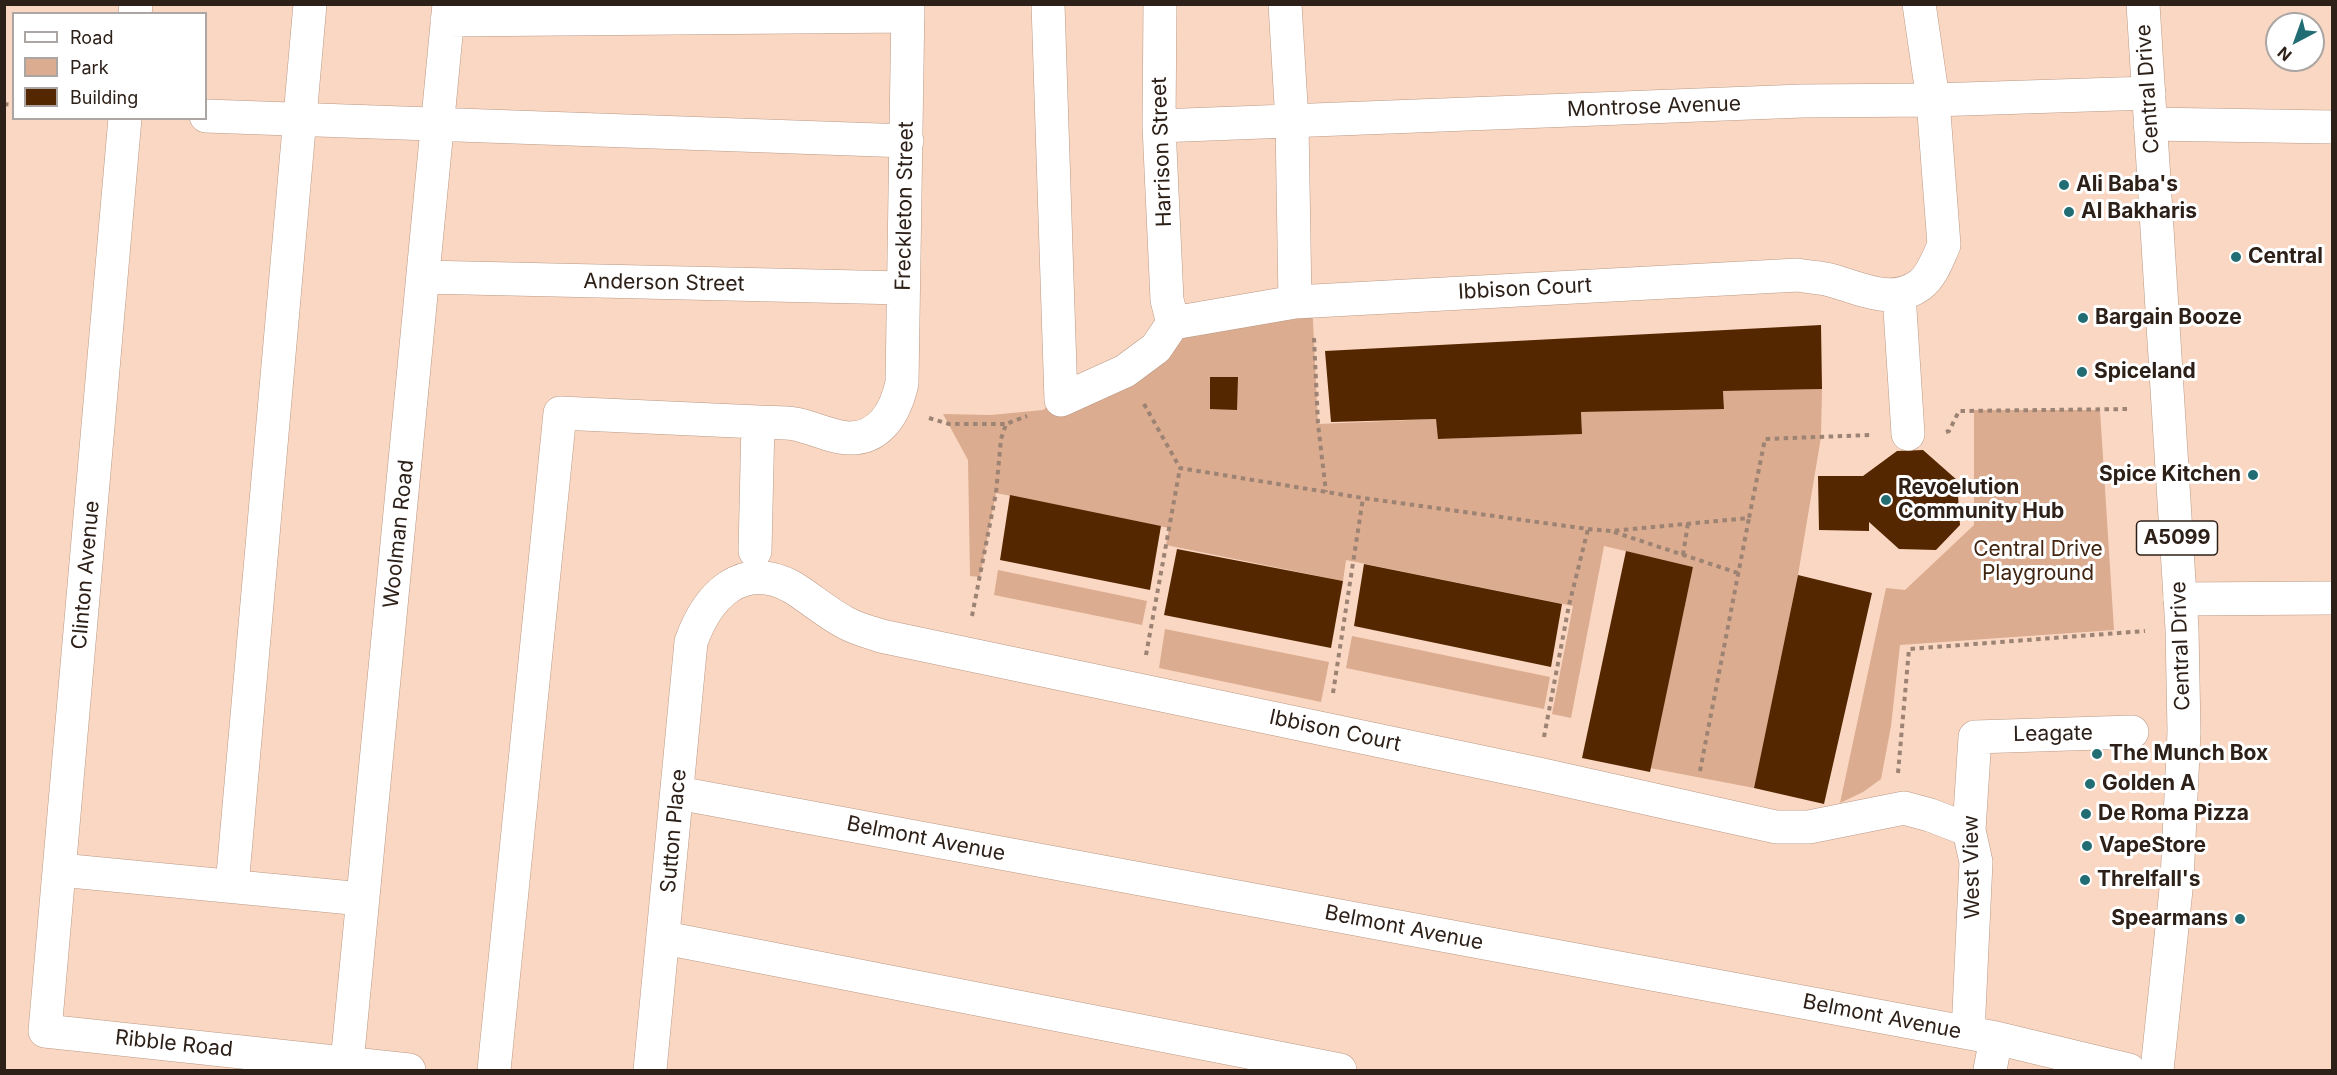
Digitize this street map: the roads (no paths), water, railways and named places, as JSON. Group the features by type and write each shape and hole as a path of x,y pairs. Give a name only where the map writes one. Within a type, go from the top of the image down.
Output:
{"street":[{"path":"232,886 302,120 310,4"},
{"path":"1048,4 1061,400 1125,371 1156,348 1170,311"},
{"name":"Harrison Street","path":"1160,4 1160,126 1170,311"},
{"path":"1285,4 1303,301"},
{"path":"1908,434 1899,294 1921,285 1936,264 1944,245 1933,100 1919,4"},
{"name":"Central Drive","path":"2143,4 2181,614 2184,732 2177,880 2157,1071"},
{"path":"448,12 908,10"},
{"name":"Freckleton Street","path":"758,422 796,424 830,435 851,437 873,431 884,425 897,407 902,383 908,10"},
{"name":"Woolman Road","path":"346,1063 424,278 436,124 448,12"},
{"name":"Montrose Avenue","path":"1160,126 1802,101 1933,100 2149,93"},
{"path":"207,116 907,141"},
{"name":"Clinton Avenue","path":"45,1030 125,120"},
{"path":"2150,124 2332,127"},
{"name":"Ibbison Court","path":"1170,311 1303,301 1798,275 1826,279 1876,295 1899,294"},
{"name":"Anderson Street","path":"424,278 903,288"},
{"path":"494,1071 560,413 758,422 755,551"},
{"name":"Ibbison Court","path":"714,597 732,584 756,578 770,580 790,586 847,624 881,636 1538,774 1776,827 1809,827 1904,808 1969,830"},
{"name":"Sutton Place","path":"650,1071 665,938 691,642 700,617 714,597"},
{"path":"2181,614 2332,598"},
{"name":"Leagate","path":"1975,736 2132,732"},
{"name":"West View","path":"1975,736 1969,830 1976,862 1982,1036 1990,1071"},
{"name":"Belmont Avenue","path":"678,793 1982,1036 2129,1071"},
{"path":"60,870 362,899"},
{"path":"665,938 1340,1071"},
{"name":"Ribble Road","path":"45,1030 409,1071"}],"place":[{"name":"Ali Baba's","path":"2064,185"},
{"name":"Al Bakharis","path":"2069,212"},
{"name":"Central","path":"2236,257"},
{"name":"Bargain Booze","path":"2083,318"},
{"name":"Spiceland","path":"2082,372"},
{"name":"Spice Kitchen","path":"2253,475"},
{"name":"Revoelution Community Hub","path":"1886,500"},
{"name":"The Munch Box","path":"2097,754"},
{"name":"Golden A","path":"2090,784"},
{"name":"De Roma Pizza","path":"2086,814"},
{"name":"VapeStore","path":"2087,846"},
{"name":"Threlfall's","path":"2085,880"},
{"name":"Spearmans","path":"2240,919"}],"park label":[{"name":"Central Drive Playground","path":"2038,562"}]}
